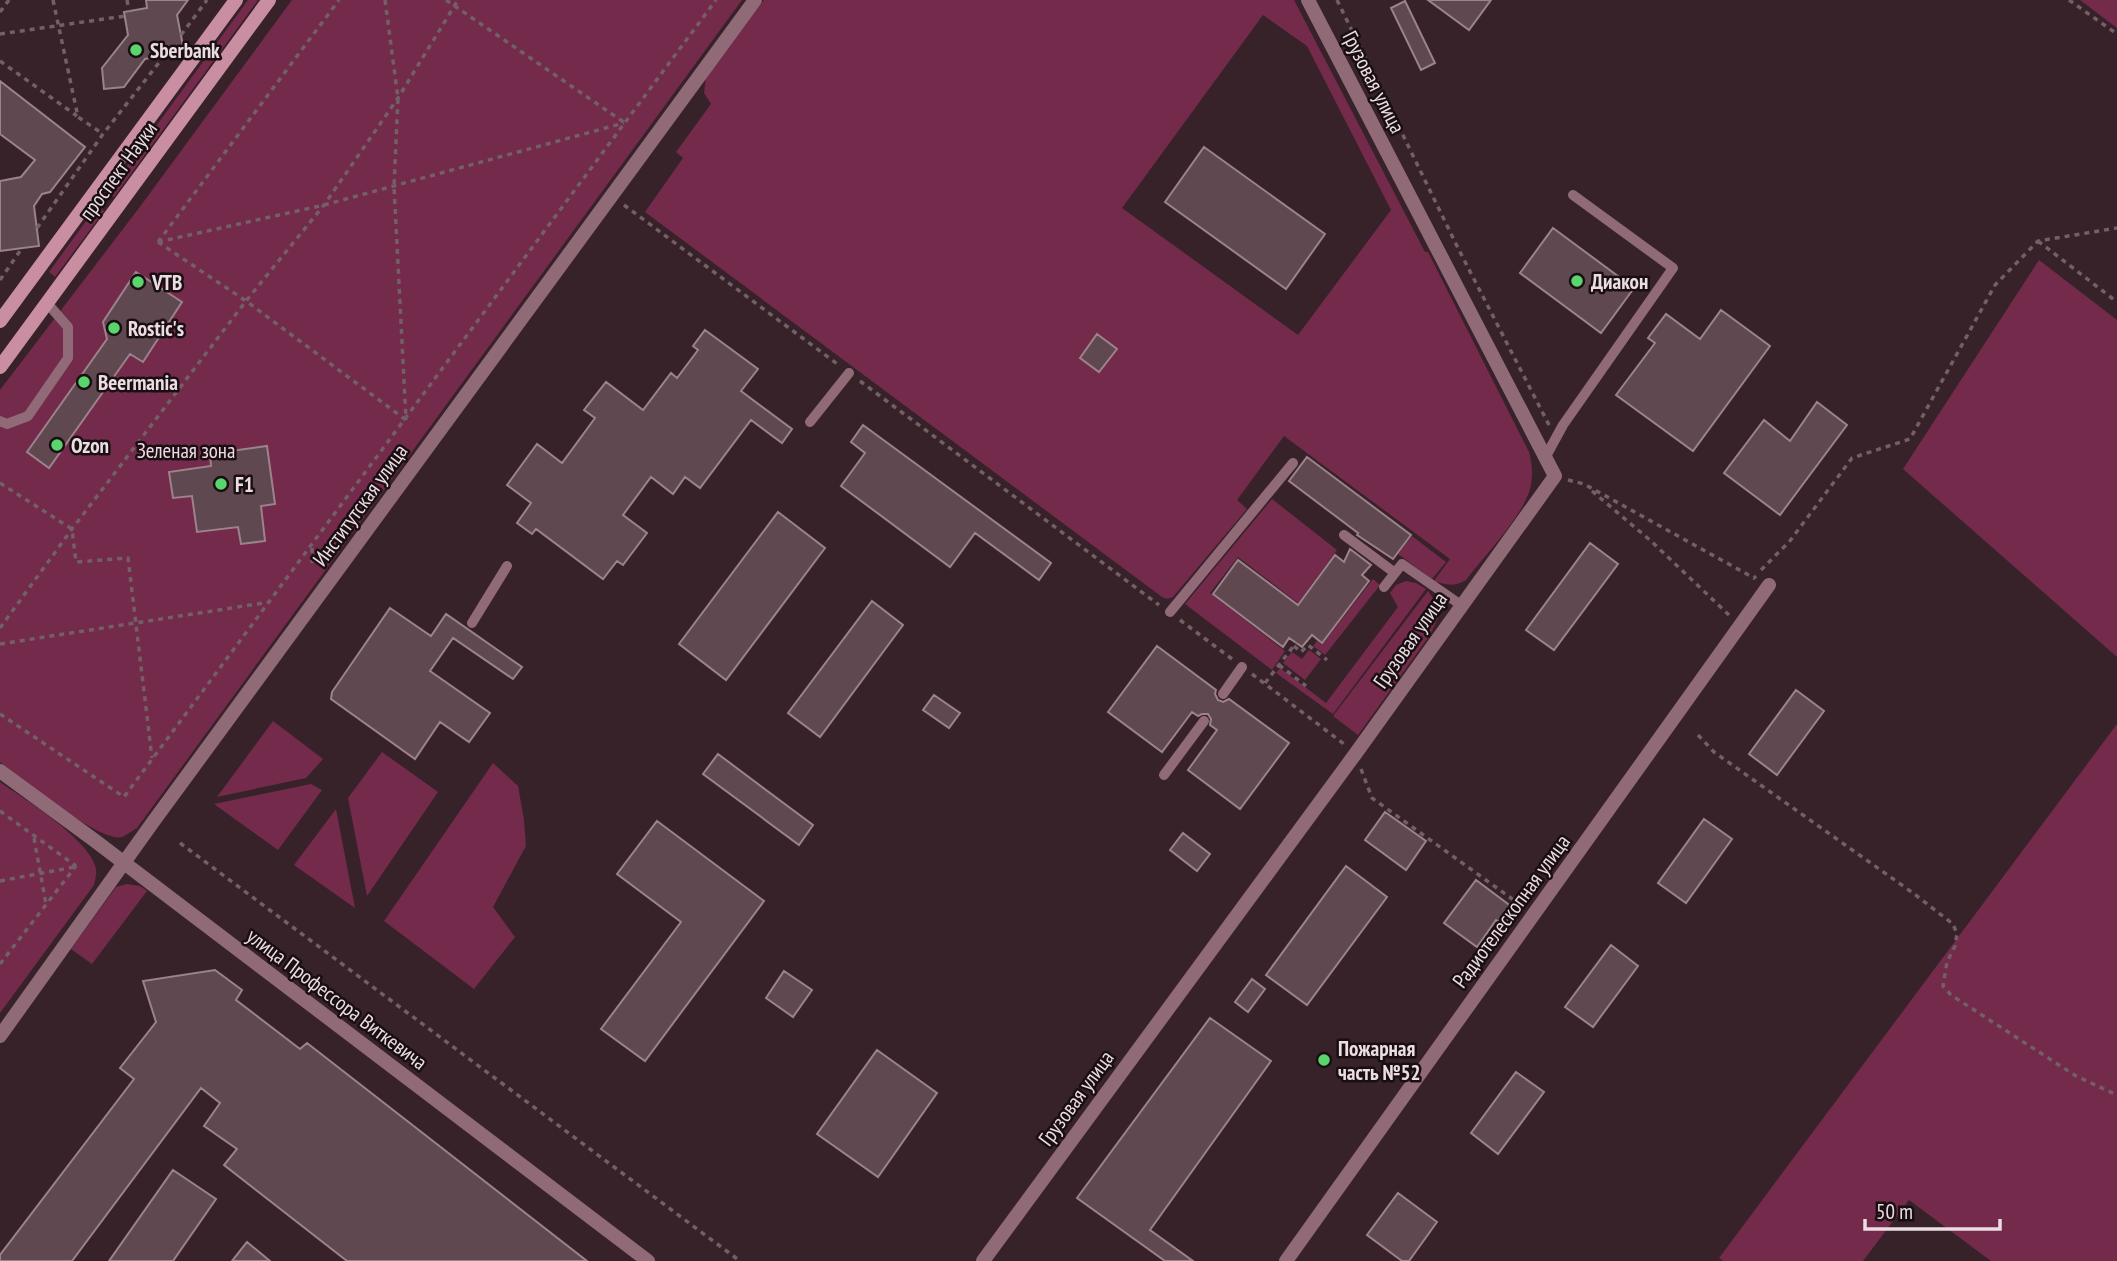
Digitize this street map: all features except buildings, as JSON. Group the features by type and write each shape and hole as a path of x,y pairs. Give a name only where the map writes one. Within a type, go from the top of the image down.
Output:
{"main road":[{"name":"проспект Науки","path":"0,321 236,0"},
{"name":"проспект Науки","path":"0,367 269,0"}],"street":[{"name":"Институтская улица","path":"0,1036 755,0"},
{"name":"Грузовая улица","path":"983,1261 1356,753 1555,476 1308,0"},
{"name":"Радиотелескопная улица","path":"1286,1261 1769,585"},
{"name":"улица Профессора Виткевича","path":"0,771 649,1261"}],"lane":[{"path":"1545,458 1673,268 1573,195"},
{"path":"0,421 7,424 28,416 68,358 68,327 47,303"},
{"path":"810,422 849,373"},
{"path":"1170,612 1278,487 1293,463"},
{"path":"1343,535 1395,573"},
{"path":"1384,587 1402,564 1461,605"},
{"path":"472,623 507,566"},
{"path":"1223,694 1242,667"},
{"path":"1164,775 1204,721"}],"path":[{"path":"0,12 9,0"},
{"path":"53,0 78,117"},
{"path":"127,0 129,11"},
{"path":"181,35 207,0"},
{"path":"158,242 339,0"},
{"path":"385,0 398,98 394,186 406,420"},
{"path":"446,0 625,123"},
{"path":"0,628 246,301 324,205 398,98 458,0"},
{"path":"0,714 124,797 716,0"},
{"path":"1337,0 1458,248 1556,438"},
{"path":"2069,0 2117,34"},
{"path":"0,34 125,16"},
{"path":"37,228 103,134 165,55"},
{"path":"0,61 103,134"},
{"path":"158,242 324,205 625,123"},
{"path":"611,195 1356,753 1371,798 1535,915"},
{"path":"1555,476 1584,484 1754,578 1789,542 1852,457 1910,439 1994,285 2038,241 2117,228"},
{"path":"2038,241 2117,302"},
{"path":"158,242 246,301 406,420"},
{"path":"0,279 22,248"},
{"path":"0,483 72,529"},
{"path":"1584,484 1651,541 1741,626"},
{"path":"72,529 76,562 128,558 152,760"},
{"path":"312,546 312,563"},
{"path":"0,644 270,602"},
{"path":"1265,684 1295,644 1301,652 1307,644 1327,660"},
{"path":"1279,665 1306,686"},
{"path":"1699,735 1714,752 1953,924 1957,934 1943,977 1943,986 1951,995 2077,1076 2117,1095"},
{"path":"0,811 76,866"},
{"path":"34,836 46,904"},
{"path":"180,843 740,1261"},
{"path":"0,881 76,866"},
{"path":"0,964 76,866"}],"green space":[{"path":"248,0 258,0 114,197 108,192"},
{"name":"Зеленая зона","path":"292,0 742,0 137,828 122,837 111,836 79,820 0,762 0,390 139,208"},
{"path":"764,0 1294,0 1425,252 1428,252 1529,452 1532,481 1528,496 1503,534 1466,580 1446,584 1434,581 1450,559 1284,436 1237,500 1247,509 1173,597 1162,597 645,212 683,158 676,152 711,104 704,93 706,76","holes":["1263,15 1307,46 1391,210 1298,335 1122,208"]},
{"path":"2080,0 2117,0 2117,28"},
{"path":"97,206 104,211 55,277 49,272"},
{"path":"2039,260 2117,320 2117,657 1903,469"},
{"path":"1272,499 1337,550 1298,603 1238,557 1210,593 1285,651 1272,670 1185,604"},
{"path":"1412,536 1446,562 1432,579 1398,554"},
{"path":"1373,579 1380,585 1325,655 1313,646 1317,641 1322,645"},
{"path":"1406,581 1426,589 1333,714 1276,673 1280,668 1326,703 1398,607 1390,593 1396,585"},
{"path":"1428,591 1439,607 1438,618 1430,635 1358,735 1333,716"},
{"path":"1309,650 1321,659 1305,680 1283,663 1292,652 1302,659"},
{"path":"273,721 323,759 306,778 217,797"},
{"path":"2117,724 2117,1261 1991,1261 1909,1200 1863,1261 1723,1261 1719,1258"},
{"path":"382,752 438,792 367,896 348,798"},
{"path":"493,763 518,786 526,846 493,907 515,937 474,989 384,921"},
{"path":"0,782 70,833 91,858 96,872 94,885 0,1013"},
{"path":"311,784 322,790 278,850 214,804"},
{"path":"336,809 355,908 294,865"},
{"path":"127,884 140,886 147,891 92,964 71,949 116,887"}],"place":[{"name":"Sberbank","path":"136,50"},
{"name":"Диакон","path":"1577,281"},
{"name":"VTB","path":"138,282"},
{"name":"Rostiс's","path":"114,328"},
{"name":"Beermania","path":"84,382"},
{"name":"Ozon","path":"57,445"},
{"name":"F1","path":"221,484"},
{"name":"Пожарная часть №52","path":"1324,1060"}]}
